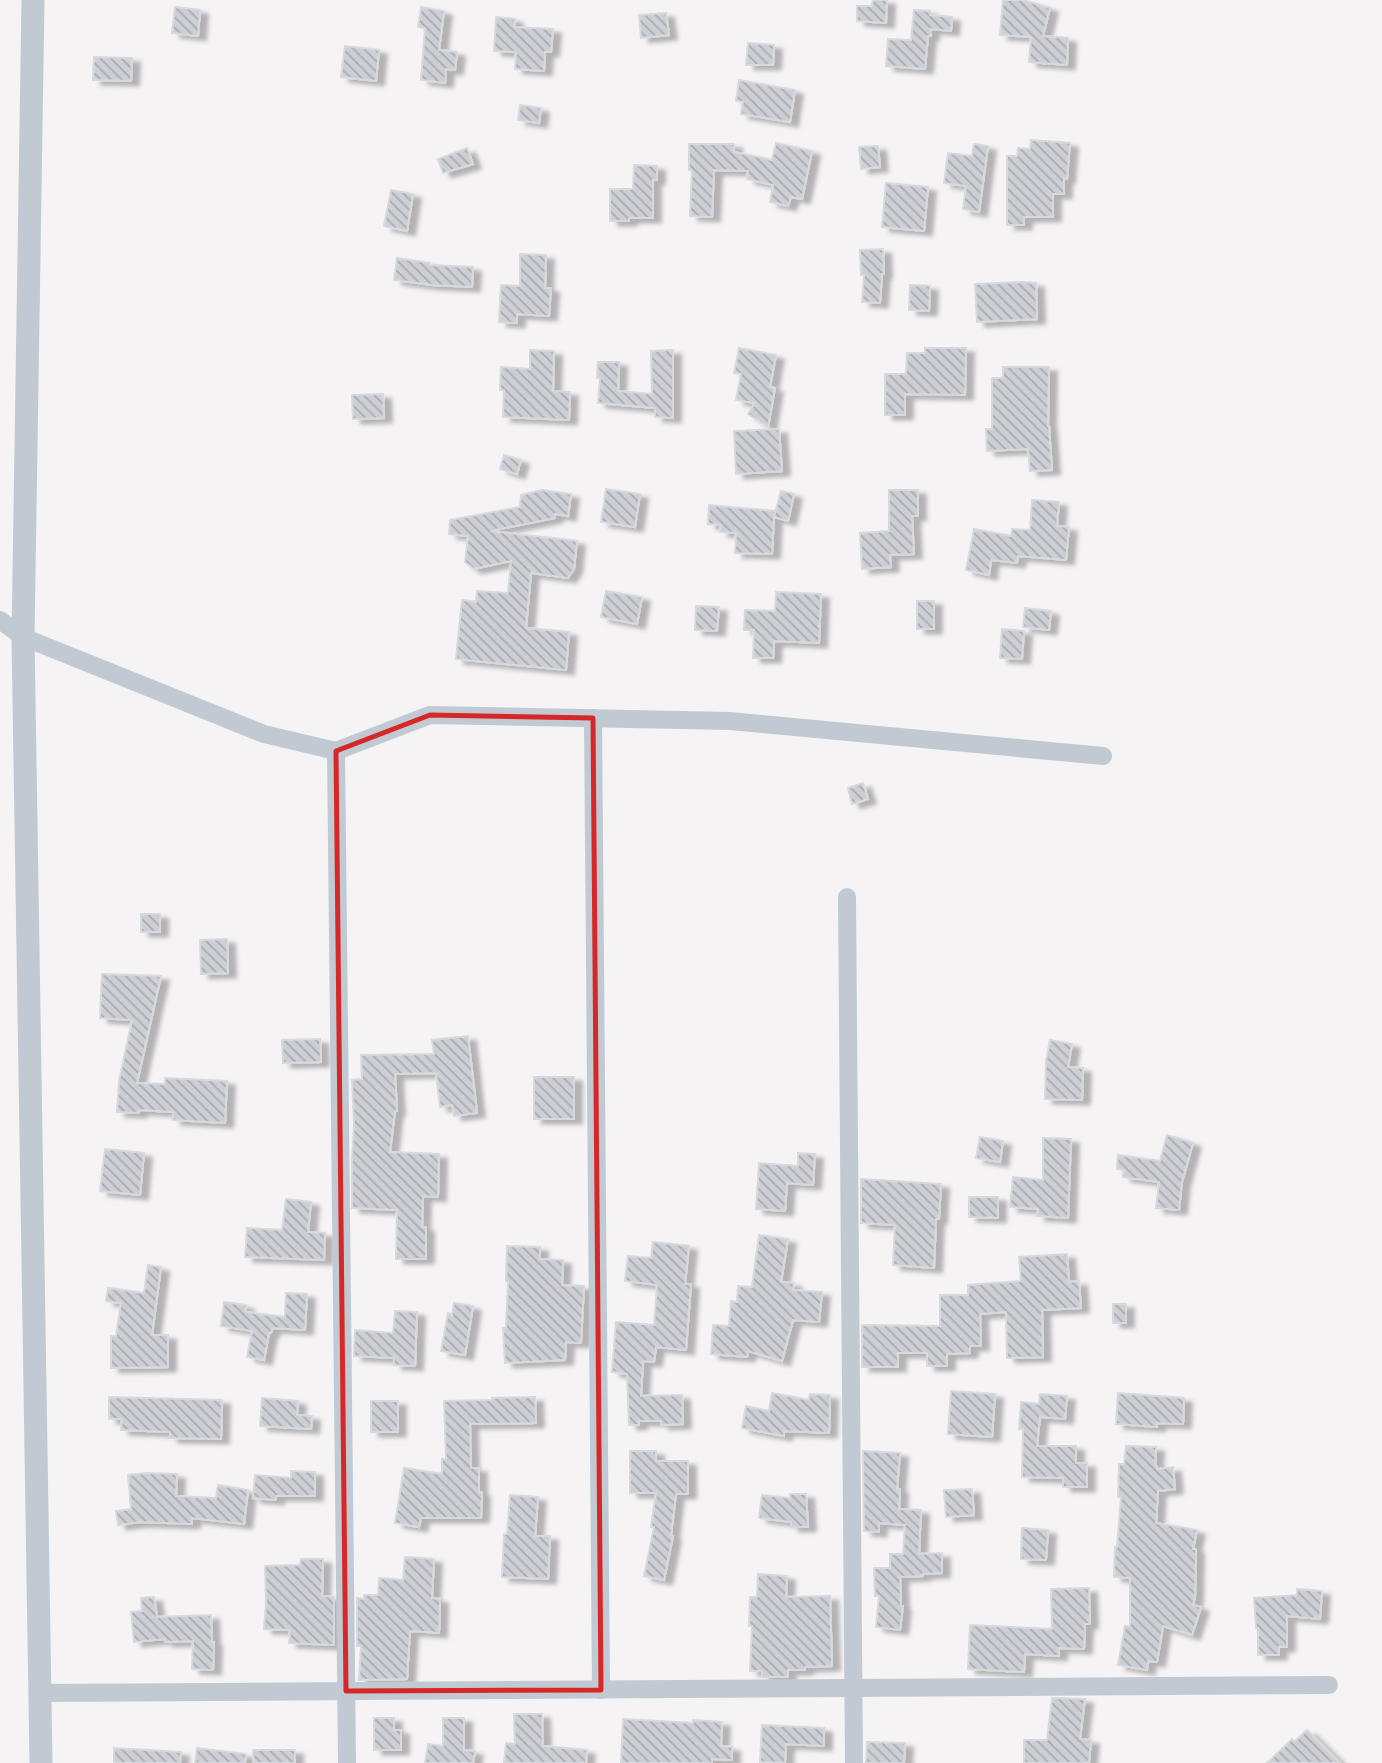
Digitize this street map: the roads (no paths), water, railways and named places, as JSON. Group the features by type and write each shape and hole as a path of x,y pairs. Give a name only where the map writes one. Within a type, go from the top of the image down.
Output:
{"street":[{"path":"33,0 23,637 41,1763"},
{"path":"0,620 23,637 264,734 337,751 430,715 730,721 1103,756"},
{"path":"593,718 601,1690"},
{"path":"337,751 347,1763"},
{"path":"847,897 854,1763"},
{"path":"39,1693 1329,1685"}]}
